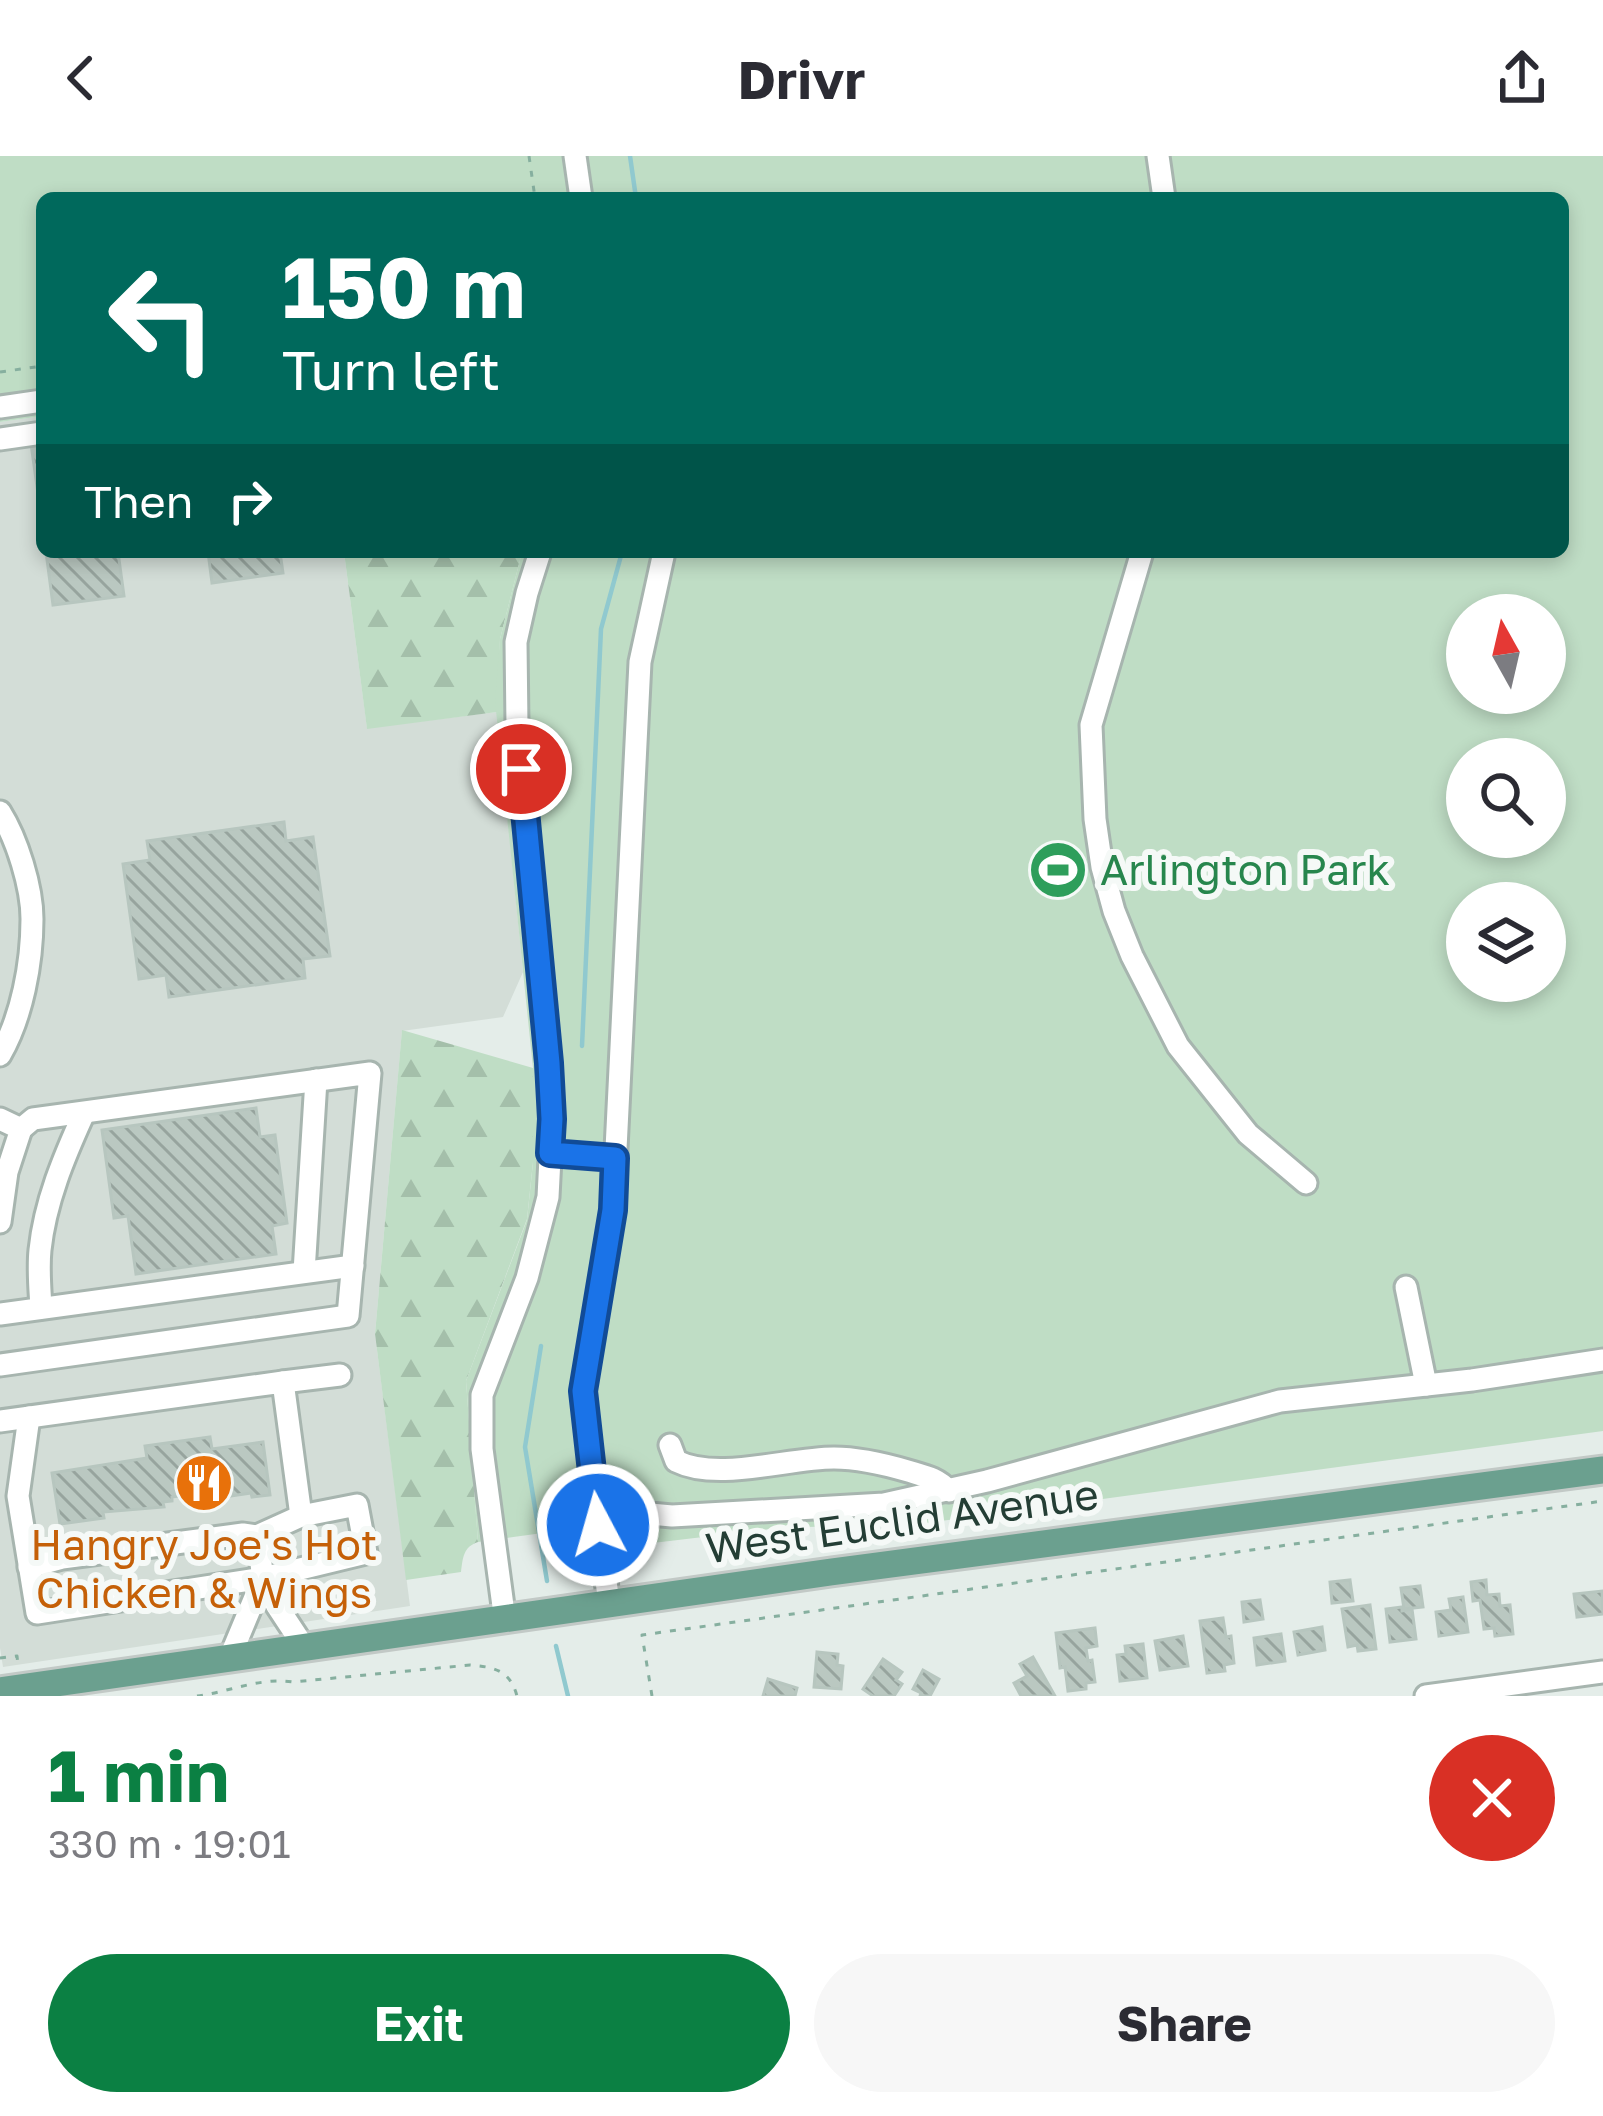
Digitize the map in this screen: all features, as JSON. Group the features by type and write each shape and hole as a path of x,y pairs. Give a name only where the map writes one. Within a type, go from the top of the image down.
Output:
{"main road":[{"name":"West Euclid Avenue","path":"0,1691 831,1572 1603,1470"}],"street":[{"path":"575,156 580,192"},
{"path":"1164,192 1166,157"},
{"path":"0,406 36,402"},
{"path":"0,439 36,434"},
{"path":"506,1621 482,1449 482,1395 527,1278 548,1197 552,1119 517,726 516,642 538,558"},
{"path":"609,1605 583,1391 613,1210 640,662 663,558"},
{"path":"1140,558 1091,725 1102,867 1132,956 1178,1046 1248,1134 1306,1183"},
{"path":"0,812 11,830 32,916 12,1034 0,1054"},
{"path":"0,1222 10,1124 370,1073 348,1316 0,1365"},
{"path":"304,1272 316,1080"},
{"path":"41,1308 39,1252 47,1213 84,1113"},
{"path":"550,1153 615,1158"},
{"path":"0,1314 352,1266"},
{"path":"1406,1287 1426,1385"},
{"path":"595,1489 650,1514 672,1516 884,1504 949,1491 1280,1401 1603,1360"},
{"path":"0,1421 340,1375"},
{"path":"284,1382 301,1516"},
{"path":"29,1417 18,1496 29,1567 37,1613 263,1577 366,1552 357,1505 301,1516 257,1536 242,1534 62,1558 29,1567"},
{"path":"670,1445 676,1461 689,1468 834,1458 899,1468 939,1480 949,1491"},
{"path":"257,1536 263,1577 304,1647"},
{"path":"230,1657 263,1577"},
{"path":"1426,1696 1559,1687 1603,1672"}],"path":[{"path":"529,156 534,192"},
{"path":"0,372 36,367"},
{"path":"652,1696 643,1635 1603,1501"},
{"path":"0,1658 17,1656"},
{"path":"196,1696 279,1680 470,1664 506,1673 517,1696"}],"shaded area":[{"path":"36,417 36,558 345,558 367,728 497,712 523,972 503,1017 402,1031 375,1334 410,1606 3,1667 0,422"}],"green space":[{"name":"Arlington Park","path":"0,156 1603,156 1603,1431 926,1523 778,1528 636,1545 629,1530 615,1523 478,1542 466,1381 527,1220 533,1162 533,1068 495,701 500,639 520,558 1569,558 1569,192 36,192 36,417 0,422"},
{"path":"345,558 520,558 500,639 497,712 367,729"},
{"path":"402,1030 533,1068 533,1162 527,1219 466,1381 478,1542 467,1550 461,1572 406,1580 375,1334"}],"building":[{"path":"36,443 36,479 31,444"},
{"path":"47,558 119,558 124,596 53,605"},
{"path":"209,558 281,558 283,573 212,583"},
{"path":"284,822 286,841 313,837 330,956 303,959 305,978 169,997 166,975 139,979 123,864 150,860 147,841"},
{"path":"256,1108 260,1137 275,1135 287,1223 272,1226 276,1254 136,1274 128,1216 114,1218 102,1130"},
{"path":"210,1437 212,1449 263,1442 270,1495 217,1498 216,1488 194,1491 172,1497 163,1502 164,1507 103,1512 104,1518 60,1524 52,1473 147,1458 145,1446"},
{"path":"1350,1580 1353,1601 1332,1603 1330,1582"},
{"path":"1486,1580 1487,1595 1499,1594 1500,1606 1510,1605 1513,1634 1495,1636 1494,1628 1484,1629 1480,1600 1473,1601 1471,1582"},
{"path":"1420,1586 1423,1607 1404,1609 1401,1588"},
{"path":"1602,1591 1603,1614 1577,1617 1574,1594"},
{"path":"1463,1597 1468,1632 1439,1636 1436,1612 1451,1610 1449,1599"},
{"path":"1260,1600 1263,1619 1244,1622 1242,1602"},
{"path":"1370,1605 1376,1649 1358,1651 1357,1645 1348,1647 1342,1609"},
{"path":"1402,1607 1402,1611 1412,1609 1416,1639 1390,1642 1386,1609"},
{"path":"1223,1618 1234,1663 1224,1665 1225,1671 1207,1673 1200,1621"},
{"path":"1322,1627 1325,1650 1298,1655 1294,1632"},
{"path":"1095,1628 1097,1646 1086,1648 1095,1682 1086,1683 1086,1689 1068,1691 1056,1633"},
{"path":"1281,1634 1285,1661 1257,1665 1254,1638"},
{"path":"1183,1636 1188,1666 1160,1670 1155,1641"},
{"path":"1143,1644 1147,1678 1120,1681 1117,1655 1126,1654 1125,1646"},
{"path":"817,1652 838,1654 837,1665 843,1666 841,1689 814,1687"},
{"path":"1033,1657 1055,1696 1021,1696 1014,1683 1027,1676 1020,1664"},
{"path":"883,1659 902,1672 896,1680 902,1684 894,1696 873,1696 863,1689"},
{"path":"923,1670 939,1679 930,1696 920,1696 913,1689"},
{"path":"768,1679 797,1688 795,1696 763,1696"}],"waterway":[{"path":"630,156 635,192"},
{"path":"582,1046 601,629 620,558"},
{"path":"541,1346 525,1447 547,1581"},
{"path":"556,1646 568,1696"}],"place":[{"name":"Arlington Park","path":"1058,870"},
{"name":"Hangry Joe's Hot Chicken & Wings","path":"204,1483"}],"route":[{"path":"521,769 549,1063 550,1153 615,1158 613,1210 583,1391 598,1525"}]}
